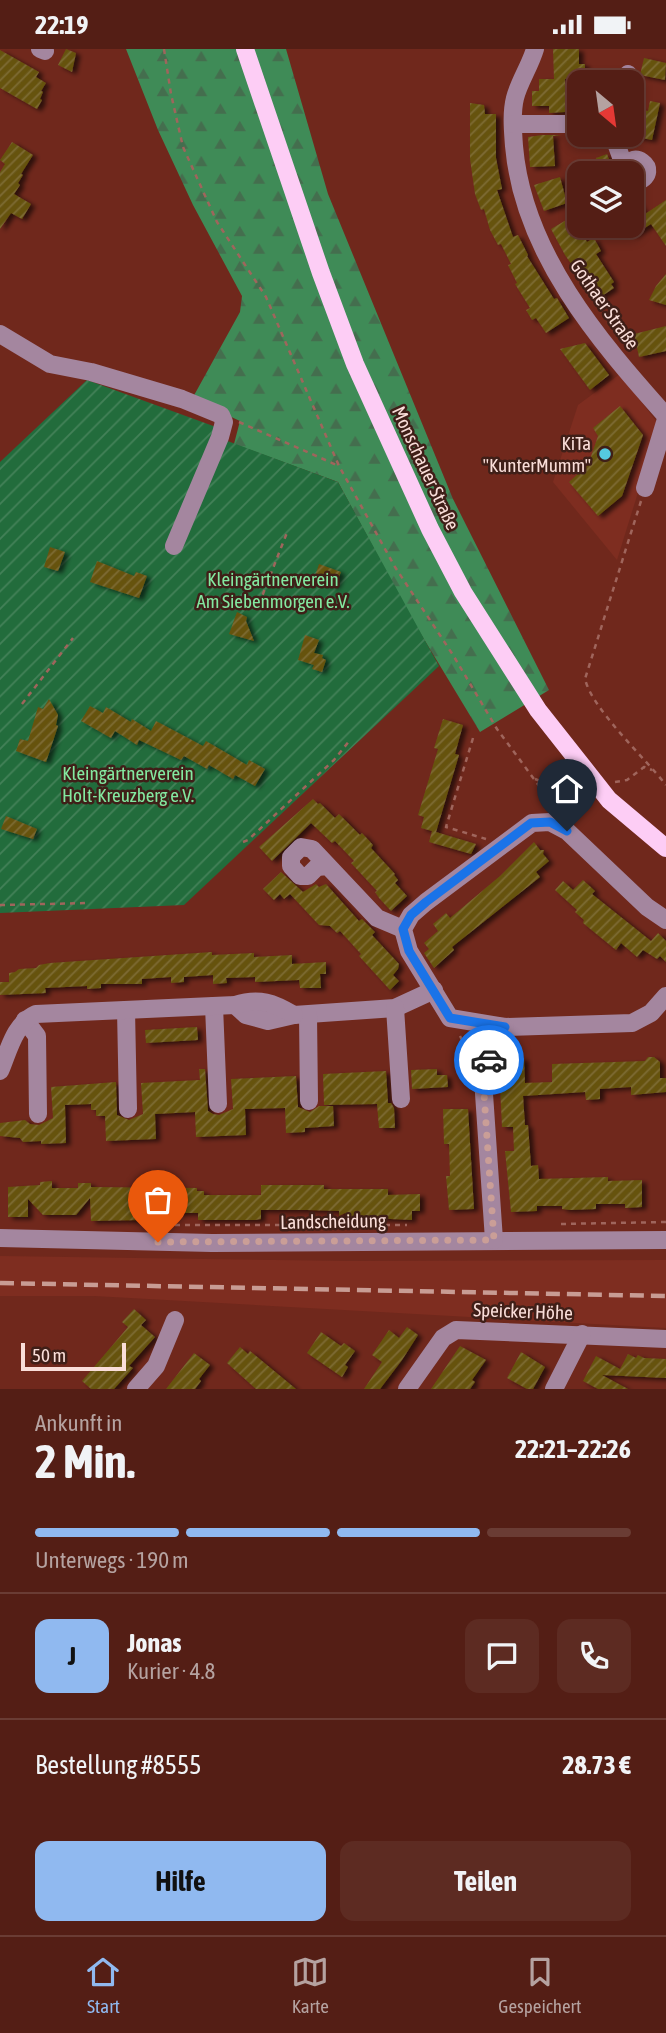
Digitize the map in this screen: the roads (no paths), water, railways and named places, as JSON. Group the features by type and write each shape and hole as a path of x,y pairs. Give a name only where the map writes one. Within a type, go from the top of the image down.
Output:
{"main road":[{"name":"Monschauer Straße","path":"244,49 355,364 441,550 498,650 538,710 609,800 666,848"}],"street":[{"name":"Gothaer Straße","path":"535,49 515,98 513,124 517,176 532,227 569,294 626,371 666,418 645,488"},
{"path":"513,124 567,124"},
{"path":"0,334 50,364 104,376 182,399 221,415 224,422 220,437 174,546"},
{"path":"666,920 647,908 567,831 550,822 531,823 502,844 411,915 403,929 409,951 450,1018 505,1027 632,1023 651,1013 666,996"},
{"path":"328,866 377,918 403,929"},
{"path":"0,1071 16,1032 25,1020 36,1014 236,1005 246,1015 268,1021 301,1015 395,1008 434,990"},
{"path":"214,1006 218,1104"},
{"path":"395,1008 401,1099"},
{"path":"126,1010 128,1109"},
{"path":"301,1015 309,1101"},
{"path":"25,1020 37,1036 38,1114"},
{"path":"494,1240 483,1079 492,1048 505,1027"},
{"name":"Landscheidung","path":"0,1238 212,1243 666,1240"},
{"path":"135,1389 156,1366 175,1320"},
{"name":"Speicker Höhe","path":"407,1389 443,1338 456,1330 666,1339"},
{"name":"Speicker Höhe","path":"554,1389 582,1334"}],"railway":[{"path":"0,1283 666,1296"}],"place":[{"name":"KiTa \"KunterMumm\"","path":"605,454"}],"park label":[{"name":"Kleingärtnerverein Am Siebenmorgen e.V.","path":"273,590"},
{"name":"Kleingärtnerverein Holt-Kreuzberg e.V.","path":"128,784"}]}
